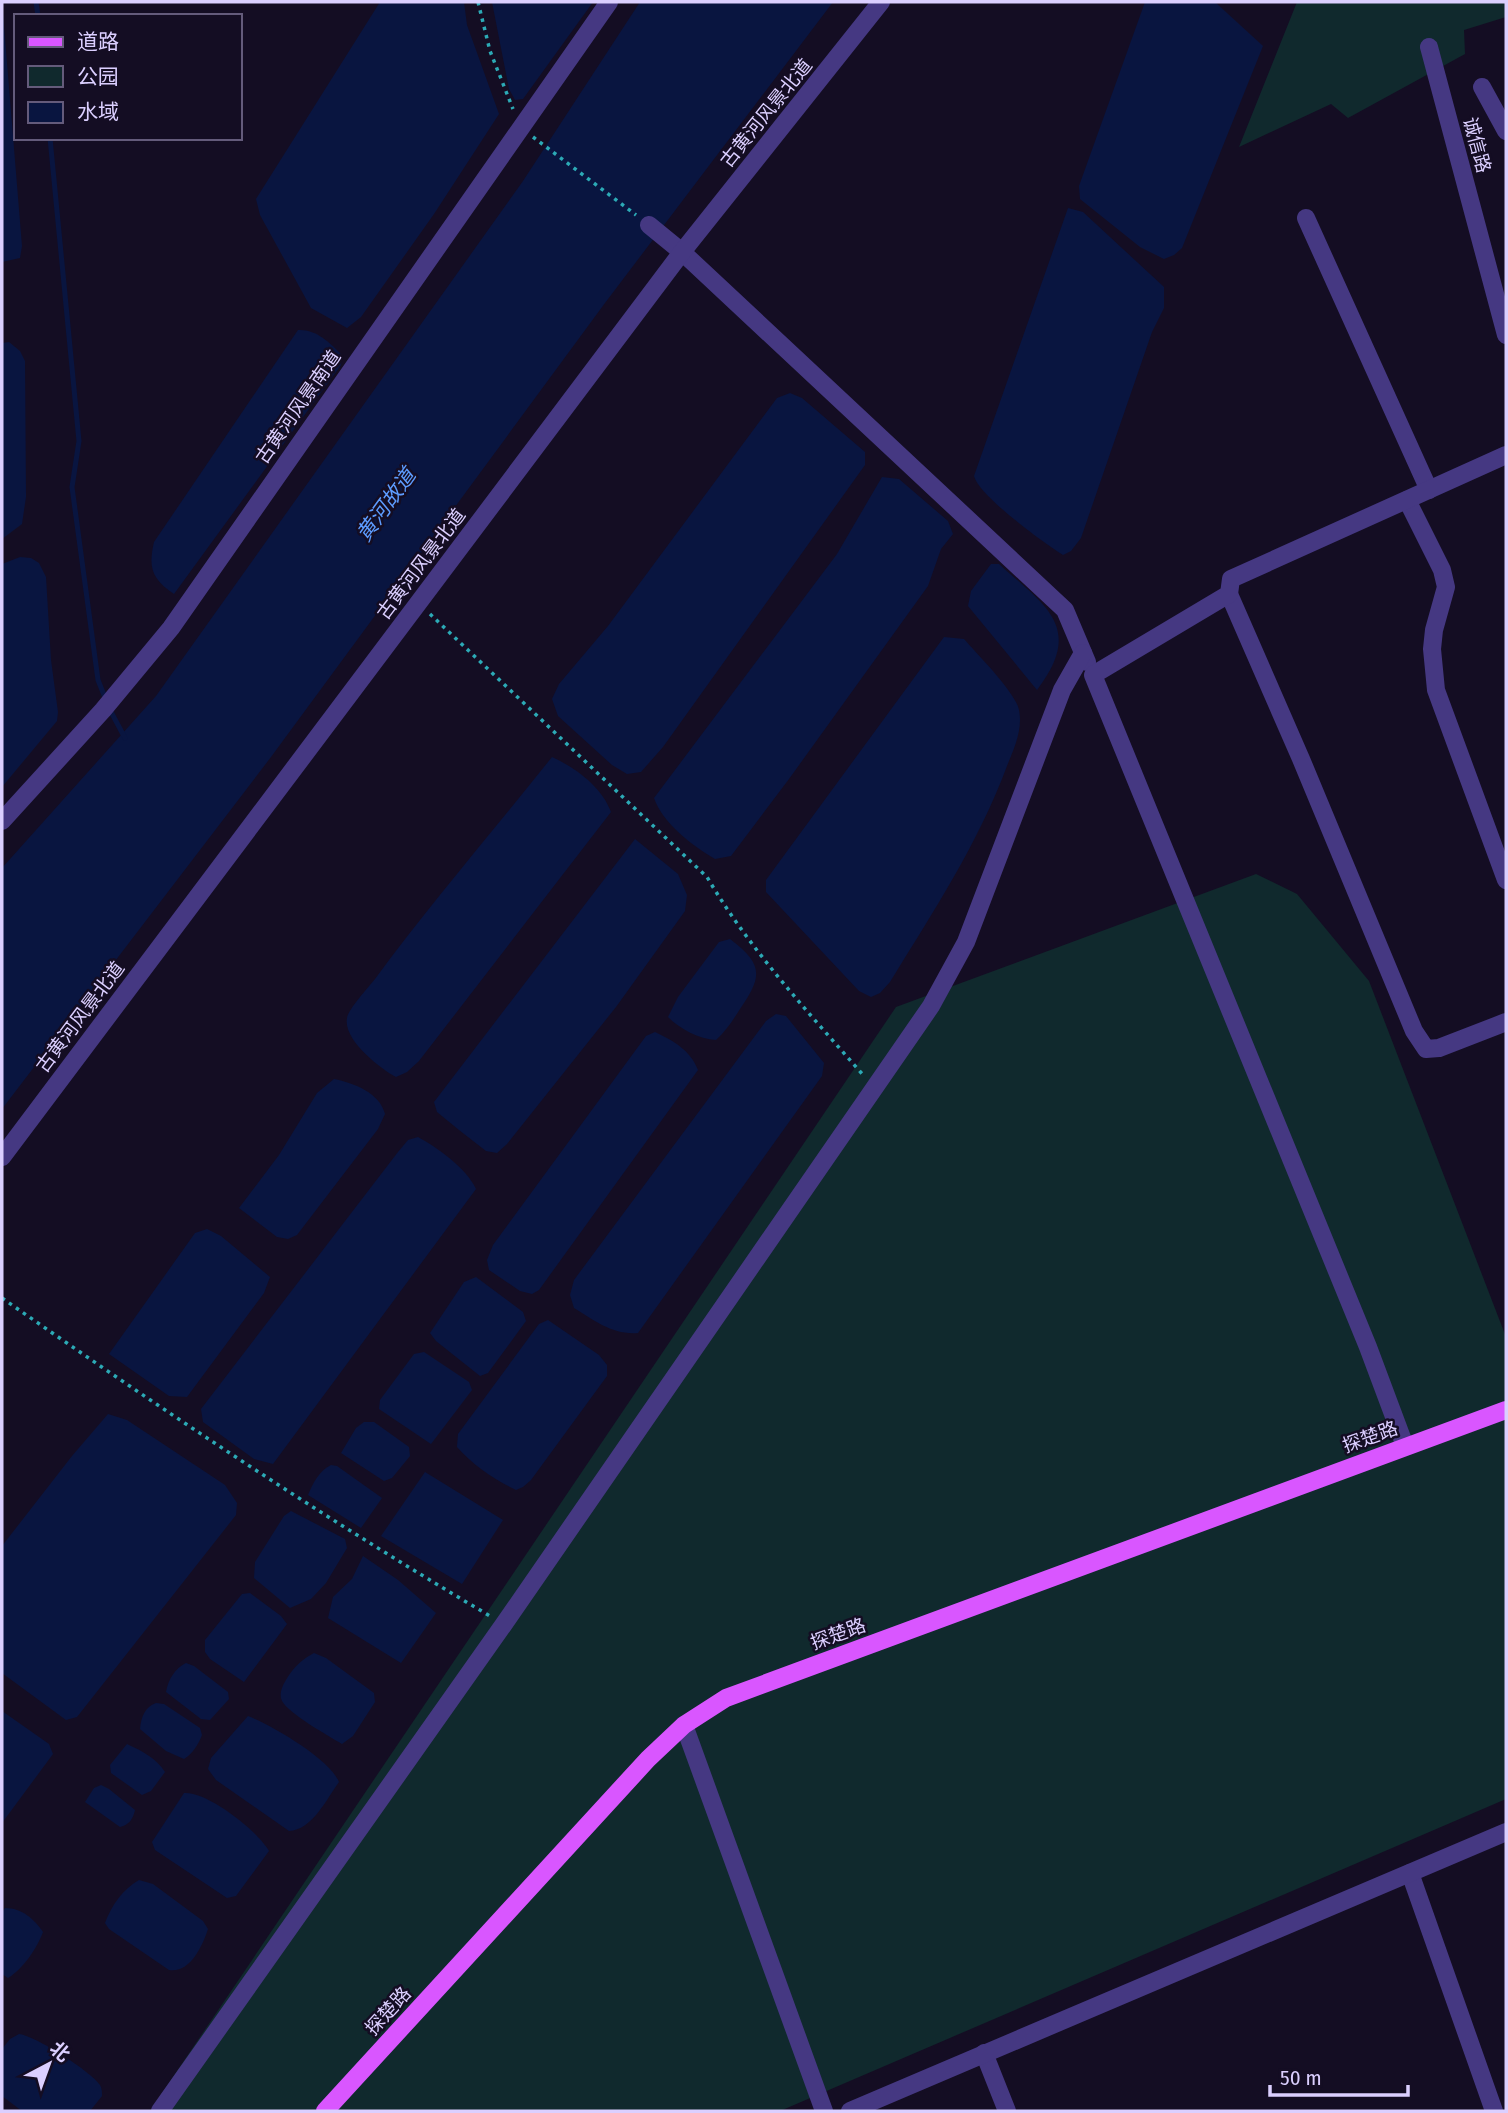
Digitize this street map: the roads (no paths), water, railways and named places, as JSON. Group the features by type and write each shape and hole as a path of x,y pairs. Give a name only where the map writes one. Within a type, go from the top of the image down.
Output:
{"main road":[{"name":"探楚路","path":"325,2111 648,1759 684,1725 726,1698 1506,1410"}],"street":[{"name":"古黄河风景南道","path":"2,821 108,704 171,628 609,2"},
{"name":"古黄河风景北道","path":"2,1157 682,252 881,2"},
{"name":"诚信路","path":"1429,47 1506,335"},
{"path":"1482,87 1506,131"},
{"path":"1307,219 1429,490"},
{"path":"649,225 682,252 1065,610 1368,1347 1405,1446"},
{"path":"1506,455 1231,579 1229,594 1307,772 1414,1031 1426,1049 1439,1048 1506,1022"},
{"path":"1407,500 1442,570 1446,587 1434,630 1432,649 1436,690 1506,880"},
{"path":"1093,675 1229,594"},
{"path":"160,2111 504,1624 932,1006 966,942 1062,690 1083,653"},
{"path":"684,1725 824,2111"},
{"path":"850,2111 1506,1832"},
{"path":"1410,1873 1494,2111"},
{"path":"984,2053 1007,2111"}],"water":[{"path":"2,2 22,246 20,258 2,262"},
{"path":"380,2 464,2 467,25 499,114 434,214 361,317 347,328 311,308 260,215 256,199"},
{"path":"492,2 593,2 523,99 515,100 509,89"},
{"name":"黄河故道","path":"640,2 833,2 605,303 271,757 2,1109 2,868 156,696 523,181"},
{"path":"1145,2 1215,2 1263,46 1182,248 1164,259 1140,247 1080,199 1079,186"},
{"path":"1068,208 1083,212 1164,287 1164,308 1152,332 1081,538 1071,551 1063,555 999,507 978,485 974,476"},
{"path":"298,330 311,332 327,341 342,355 341,365 174,594 156,578 152,566 154,542"},
{"path":"9,342 20,351 25,361 26,497 22,524 2,539 2,343"},
{"path":"790,393 802,398 865,452 865,465 663,747 641,772 627,774 612,765 558,716 552,699 559,684 608,626 777,398"},
{"path":"882,477 899,479 948,521 953,534 941,549 928,586 789,779 731,856 715,859 671,825 654,798 837,554"},
{"path":"20,557 31,558 39,563 46,577 51,660 58,712 57,721 2,787 2,564"},
{"path":"991,564 999,564 1044,606 1053,619 1058,634 1058,650 1051,668 1037,690 968,606 971,591"},
{"path":"944,637 964,639 1004,684 1019,710 1019,732 983,823 954,877 890,982 880,993 871,997 859,991 766,892 766,880"},
{"path":"552,757 587,779 601,794 611,812 419,1061 407,1072 396,1077 372,1060 357,1044 347,1026 348,1014"},
{"path":"635,839 678,874 687,895 685,911 616,1007 507,1144 497,1153 486,1151 437,1112 434,1102"},
{"path":"730,939 754,963 756,979 748,998 723,1033 716,1040 703,1038 678,1026 668,1017 678,997 719,942"},
{"path":"776,1014 786,1016 824,1063 822,1076 638,1333 612,1329 574,1308 570,1295 574,1280 766,1021"},
{"path":"655,1032 681,1047 698,1070 539,1290 532,1294 520,1291 489,1270 487,1260 493,1245 646,1036"},
{"path":"334,1079 358,1086 372,1095 378,1100 385,1114 378,1129 297,1235 288,1239 277,1237 239,1208 279,1155 317,1093"},
{"path":"418,1137 459,1166 476,1189 273,1464 254,1459 203,1422 201,1409 398,1152 408,1140"},
{"path":"207,1229 221,1236 270,1277 264,1293 187,1397 169,1396 109,1354 195,1233"},
{"path":"476,1277 523,1312 526,1321 488,1373 480,1376 436,1341 430,1333 464,1282"},
{"path":"548,1320 599,1355 607,1365 607,1376 531,1480 516,1490 484,1472 463,1454 457,1447 458,1434 539,1324"},
{"path":"424,1352 469,1382 472,1390 431,1444 379,1409 380,1400 414,1354"},
{"path":"108,1414 127,1420 225,1485 237,1503 236,1515 77,1717 66,1720 2,1673 2,1546"},
{"path":"364,1422 374,1422 409,1447 410,1456 392,1478 384,1481 341,1453 356,1428"},
{"path":"331,1465 337,1466 382,1498 361,1528 308,1495 320,1474"},
{"path":"425,1472 503,1520 462,1584 381,1536"},
{"path":"291,1511 345,1539 347,1548 326,1583 311,1599 290,1608 254,1578 255,1562 284,1516"},
{"path":"363,1556 398,1580 436,1613 401,1663 328,1618 333,1597 352,1579"},
{"path":"250,1593 281,1616 287,1624 244,1682 210,1659 205,1652 205,1640 242,1594"},
{"path":"314,1653 326,1658 374,1693 375,1702 353,1736 342,1744 293,1712 281,1698 282,1688 292,1671"},
{"path":"186,1663 228,1692 229,1699 210,1720 201,1719 166,1692 173,1675"},
{"path":"156,1703 164,1704 200,1728 202,1735 199,1742 184,1759 166,1751 140,1729 144,1713"},
{"path":"2,1711 49,1744 53,1754 2,1823"},
{"path":"248,1716 312,1753 339,1782 312,1820 297,1829 289,1831 216,1780 208,1769 211,1758"},
{"path":"127,1744 153,1759 165,1772 151,1791 142,1795 111,1773 110,1765"},
{"path":"101,1785 135,1810 126,1825 120,1827 85,1802 94,1788"},
{"path":"184,1793 194,1794 218,1805 243,1823 269,1851 236,1896 227,1898 155,1850 152,1842"},
{"path":"139,1880 153,1884 203,1921 208,1929 199,1951 183,1967 169,1970 109,1929 105,1923 118,1898"},
{"path":"5,1908 27,1915 43,1932 29,1958 8,1978 2,1974 2,1912"},
{"path":"19,2034 49,2047 95,2079 101,2086 102,2096 90,2111 22,2111 2,2096 2,2049 10,2039"}],"waterway":[{"path":"36,2 38,14"},
{"path":"50,140 79,441 72,487 98,680 106,700"},
{"path":"110,710 125,738"}]}
